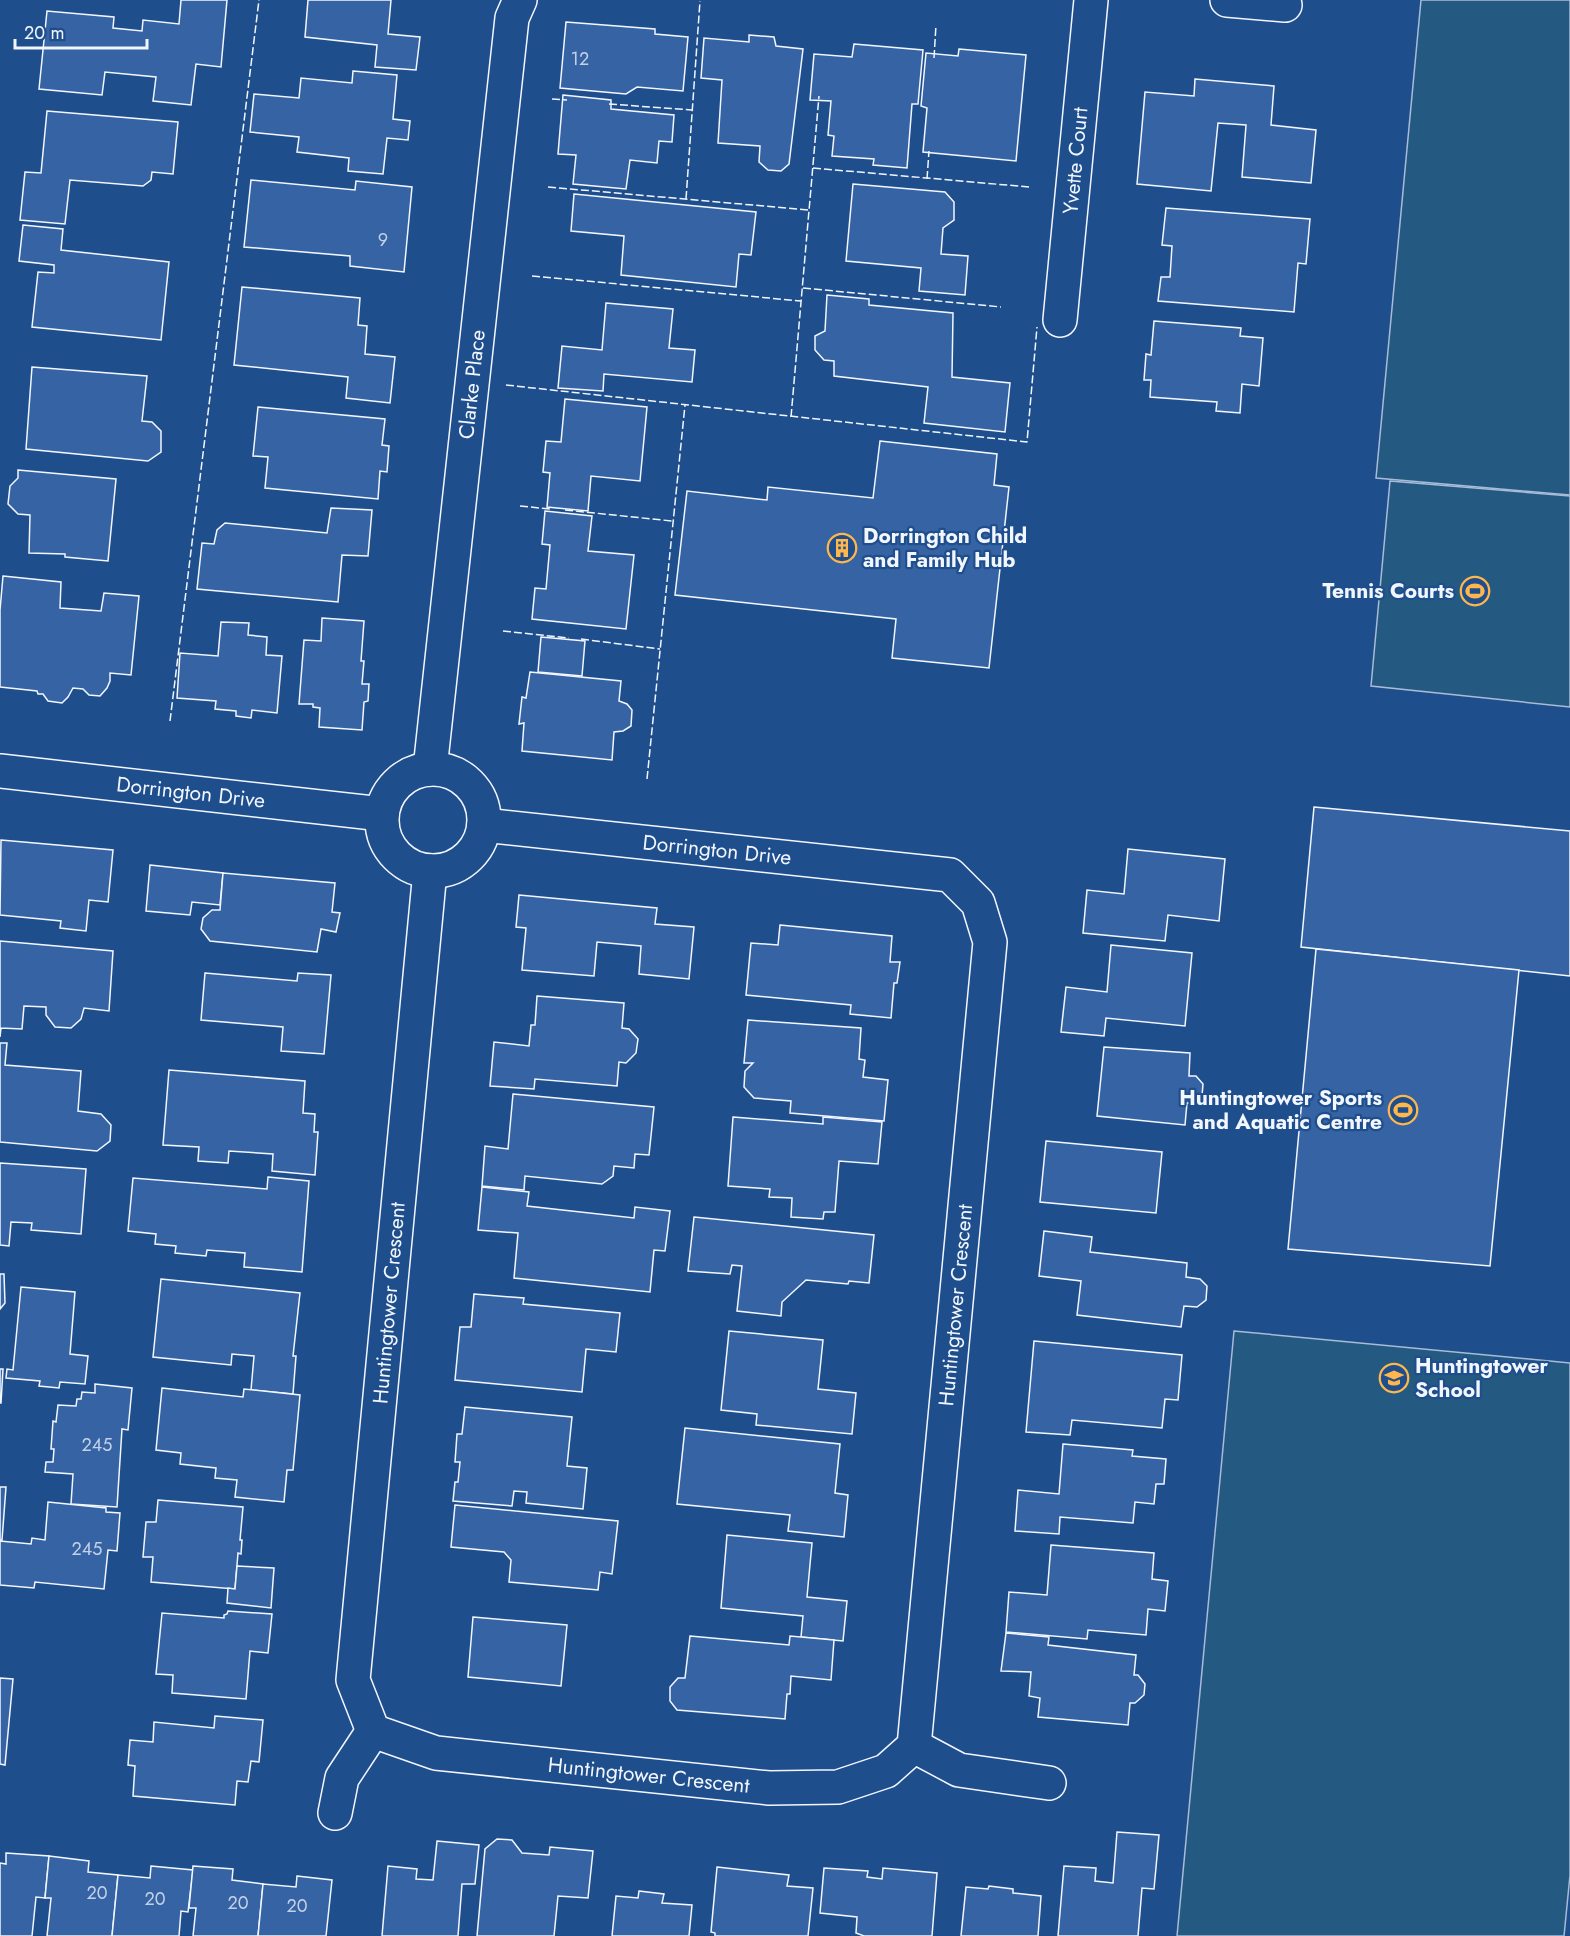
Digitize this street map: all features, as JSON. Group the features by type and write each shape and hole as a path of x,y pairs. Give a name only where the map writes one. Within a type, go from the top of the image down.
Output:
{"street":[{"name":"Clarke Place","path":"430,769 512,18 520,0"},
{"name":"Yvette Court","path":"1060,321 1091,0"},
{"path":"1227,0 1285,5"},
{"path":"430,769 441,770 458,775 472,787 481,802 484,825 479,842 468,857 454,866 430,871 413,867 398,858 388,843 382,826 382,814 387,796 398,783 413,773 430,769"},
{"name":"Dorrington Drive","path":"0,771 382,814"},
{"name":"Dorrington Drive","path":"484,825 950,876"},
{"name":"Huntingtower Crescent","path":"430,871 353,1680 373,1731 436,1753 769,1788 838,1787 886,1771 914,1746 990,942 978,903 950,876"},
{"path":"335,1813 342,1778 373,1731"},
{"path":"914,1746 959,1770 1049,1783"}],"shaded area":[{"path":"1421,0 1570,0 1570,495 1376,478"},
{"name":"Tennis Courts","path":"1390,481 1570,496 1570,707 1371,686"},
{"path":"1234,1331 1570,1363 1570,1875 1564,1936 1177,1936"}],"building":[{"path":"181,0 227,0 221,67 196,64 191,105 153,101 156,77 105,72 102,95 39,89 47,11 114,17 113,28 142,31 143,20 179,24"},
{"path":"308,0 391,0 388,34 420,37 416,70 375,67 377,45 305,37"},
{"path":"566,22 655,29 655,34 688,37 683,91 637,87 626,94 560,88"},
{"path":"749,35 774,37 776,46 803,49 789,164 781,171 768,170 759,162 760,146 718,143 722,80 701,78 704,38 749,42"},
{"path":"854,44 923,50 918,104 912,104 907,168 873,165 874,159 832,156 834,136 828,135 831,101 810,100 814,54 852,57"},
{"path":"959,49 1026,55 1016,161 923,152 927,108 921,106 926,53 958,56"},
{"path":"353,71 397,75 393,119 410,121 408,140 387,138 383,174 348,171 349,158 297,152 299,137 250,132 254,94 299,98 301,78 352,83"},
{"path":"1195,79 1274,86 1271,125 1316,130 1311,183 1242,177 1246,125 1218,123 1211,191 1137,184 1145,92 1194,96"},
{"path":"563,95 611,100 611,109 674,115 672,142 659,141 657,163 630,160 626,189 573,184 576,155 558,154"},
{"path":"47,111 178,122 173,174 152,172 151,180 143,186 70,180 65,224 20,220 25,172 41,173"},
{"path":"251,180 355,190 356,181 412,187 404,272 350,266 350,256 244,247"},
{"path":"853,184 945,192 954,202 954,220 943,228 941,254 968,256 965,295 919,291 921,268 846,261"},
{"path":"574,194 756,212 751,255 739,254 736,287 621,275 624,236 571,231"},
{"path":"1166,208 1310,219 1306,264 1298,263 1294,312 1158,301 1161,277 1170,277 1172,246 1162,245"},
{"path":"23,225 63,229 61,250 169,262 161,340 32,327 38,272 54,273 54,265 19,261"},
{"path":"242,287 360,298 358,325 367,326 365,354 395,357 390,403 346,398 348,377 234,365"},
{"path":"827,295 869,299 869,305 953,313 952,377 1010,383 1005,432 924,423 928,387 834,376 834,361 824,360 815,350 815,336 825,331"},
{"path":"606,303 673,309 669,348 695,350 692,382 604,374 603,391 558,388 562,346 602,350"},
{"path":"1154,321 1241,328 1240,336 1263,338 1259,386 1242,384 1240,413 1216,411 1217,402 1150,397 1151,380 1144,380 1146,354 1151,355"},
{"path":"32,367 147,376 142,421 152,422 161,431 161,452 148,461 26,449"},
{"path":"565,399 647,407 640,481 591,476 588,511 547,507 550,473 543,472 546,441 561,442"},
{"path":"258,407 385,419 382,445 389,446 387,472 380,471 378,499 265,488 268,457 253,456"},
{"name":"Dorrington Child and Family Hub","path":"880,441 997,454 994,485 1009,487 989,668 892,658 896,619 675,595 687,491 767,500 768,487 873,498"},
{"path":"18,470 116,479 108,561 65,557 65,554 29,553 30,515 18,514 8,504 10,486 18,478"},
{"path":"331,508 372,510 368,556 342,555 338,602 197,589 202,543 214,544 217,530 225,523 327,533"},
{"path":"545,511 592,516 588,551 634,555 626,629 532,619 535,588 546,589 550,545 542,544"},
{"path":"3,576 61,582 60,608 101,611 104,593 139,596 131,675 110,673 107,688 100,696 89,695 83,689 73,688 62,703 48,701 43,694 38,694 37,691 0,687 0,610"},
{"path":"322,618 364,621 362,684 369,684 368,701 364,702 362,730 319,727 320,708 313,707 313,704 299,704 304,640 321,641"},
{"path":"221,622 249,623 248,635 267,637 266,655 282,656 277,713 252,710 251,718 236,716 236,711 215,709 216,701 177,698 180,653 218,656"},
{"path":"541,637 585,641 582,676 538,672"},
{"path":"530,672 621,681 619,701 627,704 632,710 631,726 623,731 614,732 612,760 522,751 524,723 519,724 522,697 526,698"},
{"path":"1314,807 1570,831 1570,976 1301,947"},
{"path":"1,840 113,850 108,902 89,900 86,931 60,928 61,921 0,915"},
{"path":"1128,849 1225,859 1219,921 1168,915 1165,941 1083,933 1087,890 1124,894"},
{"path":"150,865 223,873 220,905 192,902 190,915 146,911"},
{"path":"223,873 335,883 332,912 340,913 336,932 321,929 317,952 210,941 201,929 203,918 212,910 220,910"},
{"path":"519,895 657,908 655,924 694,927 689,979 639,974 641,946 597,942 594,976 522,970 526,928 516,927"},
{"path":"780,925 892,936 890,962 900,962 897,983 894,983 891,1018 850,1014 851,1005 746,995 751,943 778,945"},
{"path":"0,941 113,951 109,1011 84,1008 81,1019 71,1028 55,1027 46,1015 46,1007 24,1006 22,1029 1,1028 0,1037"},
{"path":"1111,945 1192,953 1185,1026 1106,1018 1104,1036 1061,1032 1066,987 1107,992"},
{"name":"Huntingtower Sports and Aquatic Centre","path":"1316,949 1519,970 1490,1266 1288,1249"},
{"path":"205,973 297,981 298,973 331,975 324,1054 281,1051 283,1027 201,1020"},
{"path":"537,996 624,1003 622,1028 629,1029 638,1039 636,1053 626,1063 619,1062 617,1086 535,1079 534,1089 490,1086 494,1042 529,1046 531,1025 535,1025"},
{"path":"748,1020 861,1028 859,1059 865,1060 863,1077 888,1080 884,1121 790,1113 791,1101 754,1098 744,1087 745,1071 753,1063 744,1063"},
{"path":"0,1043 7,1043 5,1065 81,1071 78,1111 101,1114 111,1125 110,1141 97,1151 0,1142"},
{"path":"1104,1047 1190,1053 1189,1076 1196,1076 1203,1084 1202,1096 1196,1103 1187,1103 1185,1125 1097,1116"},
{"path":"169,1070 305,1081 303,1113 315,1114 314,1132 318,1132 315,1175 272,1171 273,1154 229,1151 228,1163 198,1161 199,1147 163,1145"},
{"path":"513,1094 654,1107 649,1155 635,1154 634,1168 614,1166 613,1176 602,1184 525,1176 524,1190 482,1186 485,1146 508,1149"},
{"path":"733,1117 823,1124 823,1117 882,1122 878,1164 839,1161 835,1212 824,1212 823,1219 791,1217 792,1198 769,1197 770,1189 728,1186"},
{"path":"1046,1141 1162,1152 1156,1213 1040,1202"},
{"path":"0,1163 86,1169 81,1234 31,1230 32,1223 11,1222 9,1246 0,1245"},
{"path":"268,1177 309,1181 302,1272 244,1267 245,1253 207,1250 206,1256 175,1253 176,1246 155,1244 156,1234 128,1231 133,1178 267,1189"},
{"path":"482,1187 529,1192 527,1206 634,1218 635,1207 670,1211 665,1251 654,1250 650,1292 514,1278 518,1233 478,1230"},
{"path":"694,1217 874,1235 869,1283 849,1281 848,1284 806,1280 782,1302 781,1316 737,1311 742,1266 732,1265 730,1274 688,1271"},
{"path":"1044,1231 1092,1237 1090,1252 1187,1263 1186,1277 1200,1279 1207,1286 1206,1300 1197,1307 1184,1306 1181,1327 1077,1315 1081,1281 1039,1276"},
{"path":"0,1274 4,1274 5,1303 0,1309"},
{"path":"161,1279 300,1293 293,1356 296,1356 293,1394 251,1390 254,1356 232,1354 231,1365 153,1357"},
{"path":"21,1287 75,1292 70,1354 88,1356 85,1384 60,1382 59,1388 39,1386 40,1381 6,1378 7,1369 13,1370"},
{"path":"474,1294 524,1298 523,1304 620,1313 616,1352 586,1349 582,1392 455,1380 460,1327 471,1327"},
{"path":"729,1331 823,1340 818,1389 856,1393 852,1434 756,1425 757,1414 721,1410"},
{"path":"1034,1341 1182,1355 1178,1400 1165,1399 1162,1428 1072,1420 1070,1435 1026,1432"},
{"path":"0,1369 3,1369 1,1403 0,1403"},
{"path":"95,1384 132,1388 128,1430 122,1429 117,1507 71,1504 73,1474 45,1472 46,1462 53,1462 54,1449 51,1449 53,1421 56,1422 58,1405 76,1406 77,1399 81,1399 82,1392 95,1393"},
{"path":"162,1388 243,1397 244,1389 300,1395 293,1470 287,1470 284,1502 235,1497 237,1480 215,1478 216,1468 180,1464 181,1453 156,1450"},
{"path":"465,1407 572,1417 567,1466 587,1468 583,1509 526,1503 527,1492 514,1491 512,1506 453,1501 460,1462 455,1462 457,1434 462,1434"},
{"path":"685,1428 840,1444 835,1493 848,1495 844,1537 788,1531 790,1515 677,1504"},
{"path":"1063,1444 1133,1450 1132,1456 1166,1459 1164,1484 1156,1484 1154,1504 1135,1502 1133,1523 1060,1517 1059,1534 1015,1531 1018,1490 1059,1494"},
{"path":"0,1487 6,1487 2,1540 0,1540"},
{"path":"158,1500 243,1507 241,1554 238,1553 235,1589 151,1582 153,1557 143,1557 146,1522 156,1522"},
{"path":"48,1502 106,1508 106,1512 120,1513 117,1551 108,1550 104,1589 35,1582 34,1588 0,1585 0,1541 31,1544 32,1538 45,1540"},
{"path":"455,1505 618,1521 612,1574 600,1572 598,1590 509,1582 511,1560 504,1552 451,1547"},
{"path":"727,1535 812,1543 807,1597 847,1601 843,1641 801,1637 803,1616 721,1608"},
{"path":"1051,1545 1154,1553 1152,1579 1168,1581 1165,1611 1148,1609 1146,1635 1088,1630 1087,1639 1006,1632 1009,1592 1047,1595"},
{"path":"237,1566 274,1568 271,1608 227,1603 228,1588 235,1589"},
{"path":"228,1611 272,1614 268,1653 250,1651 246,1699 172,1693 173,1675 156,1674 162,1613 224,1618"},
{"path":"473,1617 567,1625 561,1686 468,1677"},
{"path":"1006,1633 1049,1637 1048,1645 1136,1655 1134,1675 1138,1675 1145,1684 1144,1695 1135,1703 1130,1703 1128,1725 1038,1717 1040,1698 1029,1696 1031,1672 1001,1671"},
{"path":"690,1636 789,1645 790,1636 834,1640 831,1680 791,1676 785,1719 677,1710 670,1701 670,1687 678,1678 685,1678"},
{"path":"0,1678 13,1679 5,1765 0,1764"},
{"path":"215,1716 263,1720 259,1762 251,1761 248,1782 237,1781 235,1805 133,1796 135,1766 128,1765 130,1740 153,1742 154,1722 214,1728"},
{"path":"1117,1832 1159,1835 1154,1889 1142,1888 1138,1936 1058,1936 1064,1866 1096,1868 1095,1881 1113,1883"},
{"path":"497,1839 512,1840 522,1853 549,1855 550,1847 593,1851 588,1898 558,1896 554,1936 477,1936 485,1849"},
{"path":"437,1841 479,1845 475,1884 462,1884 458,1936 382,1936 388,1866 417,1869 416,1879 433,1880"},
{"path":"6,1853 49,1856 45,1898 36,1897 32,1936 0,1936 0,1863 6,1864"},
{"path":"49,1856 89,1861 88,1872 118,1875 112,1936 47,1936 51,1898 45,1898"},
{"path":"151,1866 193,1870 188,1912 181,1911 179,1936 112,1936 118,1875 150,1878"},
{"path":"193,1866 233,1869 232,1880 263,1884 258,1936 193,1936 196,1908 189,1908"},
{"path":"717,1867 789,1875 787,1886 813,1888 808,1936 715,1936 715,1933 711,1932"},
{"path":"824,1868 868,1871 867,1877 882,1879 883,1868 937,1873 932,1936 864,1936 856,1933 857,1917 820,1913"},
{"path":"297,1876 332,1880 326,1936 258,1936 263,1884 296,1887"},
{"path":"989,1886 1013,1889 1013,1893 1041,1896 1038,1936 961,1936 966,1887 988,1889"},
{"path":"639,1891 664,1894 662,1903 692,1905 689,1936 612,1936 616,1896 638,1898"}],"fence":[{"path":"170,721 259,0"},
{"path":"686,199 700,1"},
{"path":"934,58 936,25"},
{"path":"791,417 819,96"},
{"path":"552,99 567,100"},
{"path":"609,104 692,110"},
{"path":"927,179 929,151"},
{"path":"813,168 1029,187"},
{"path":"548,187 809,210"},
{"path":"532,276 801,301"},
{"path":"803,288 1001,307"},
{"path":"506,385 1027,442 1037,327"},
{"path":"647,779 685,405"},
{"path":"520,506 550,509"},
{"path":"565,510 672,521"},
{"path":"503,631 569,638"},
{"path":"581,639 660,649"}],"place":[{"name":"Dorrington Child and Family Hub","path":"842,548"},
{"name":"Tennis Courts","path":"1475,591"},
{"name":"Huntingtower Sports and Aquatic Centre","path":"1403,1110"},
{"name":"Huntingtower School","path":"1394,1378"}]}
